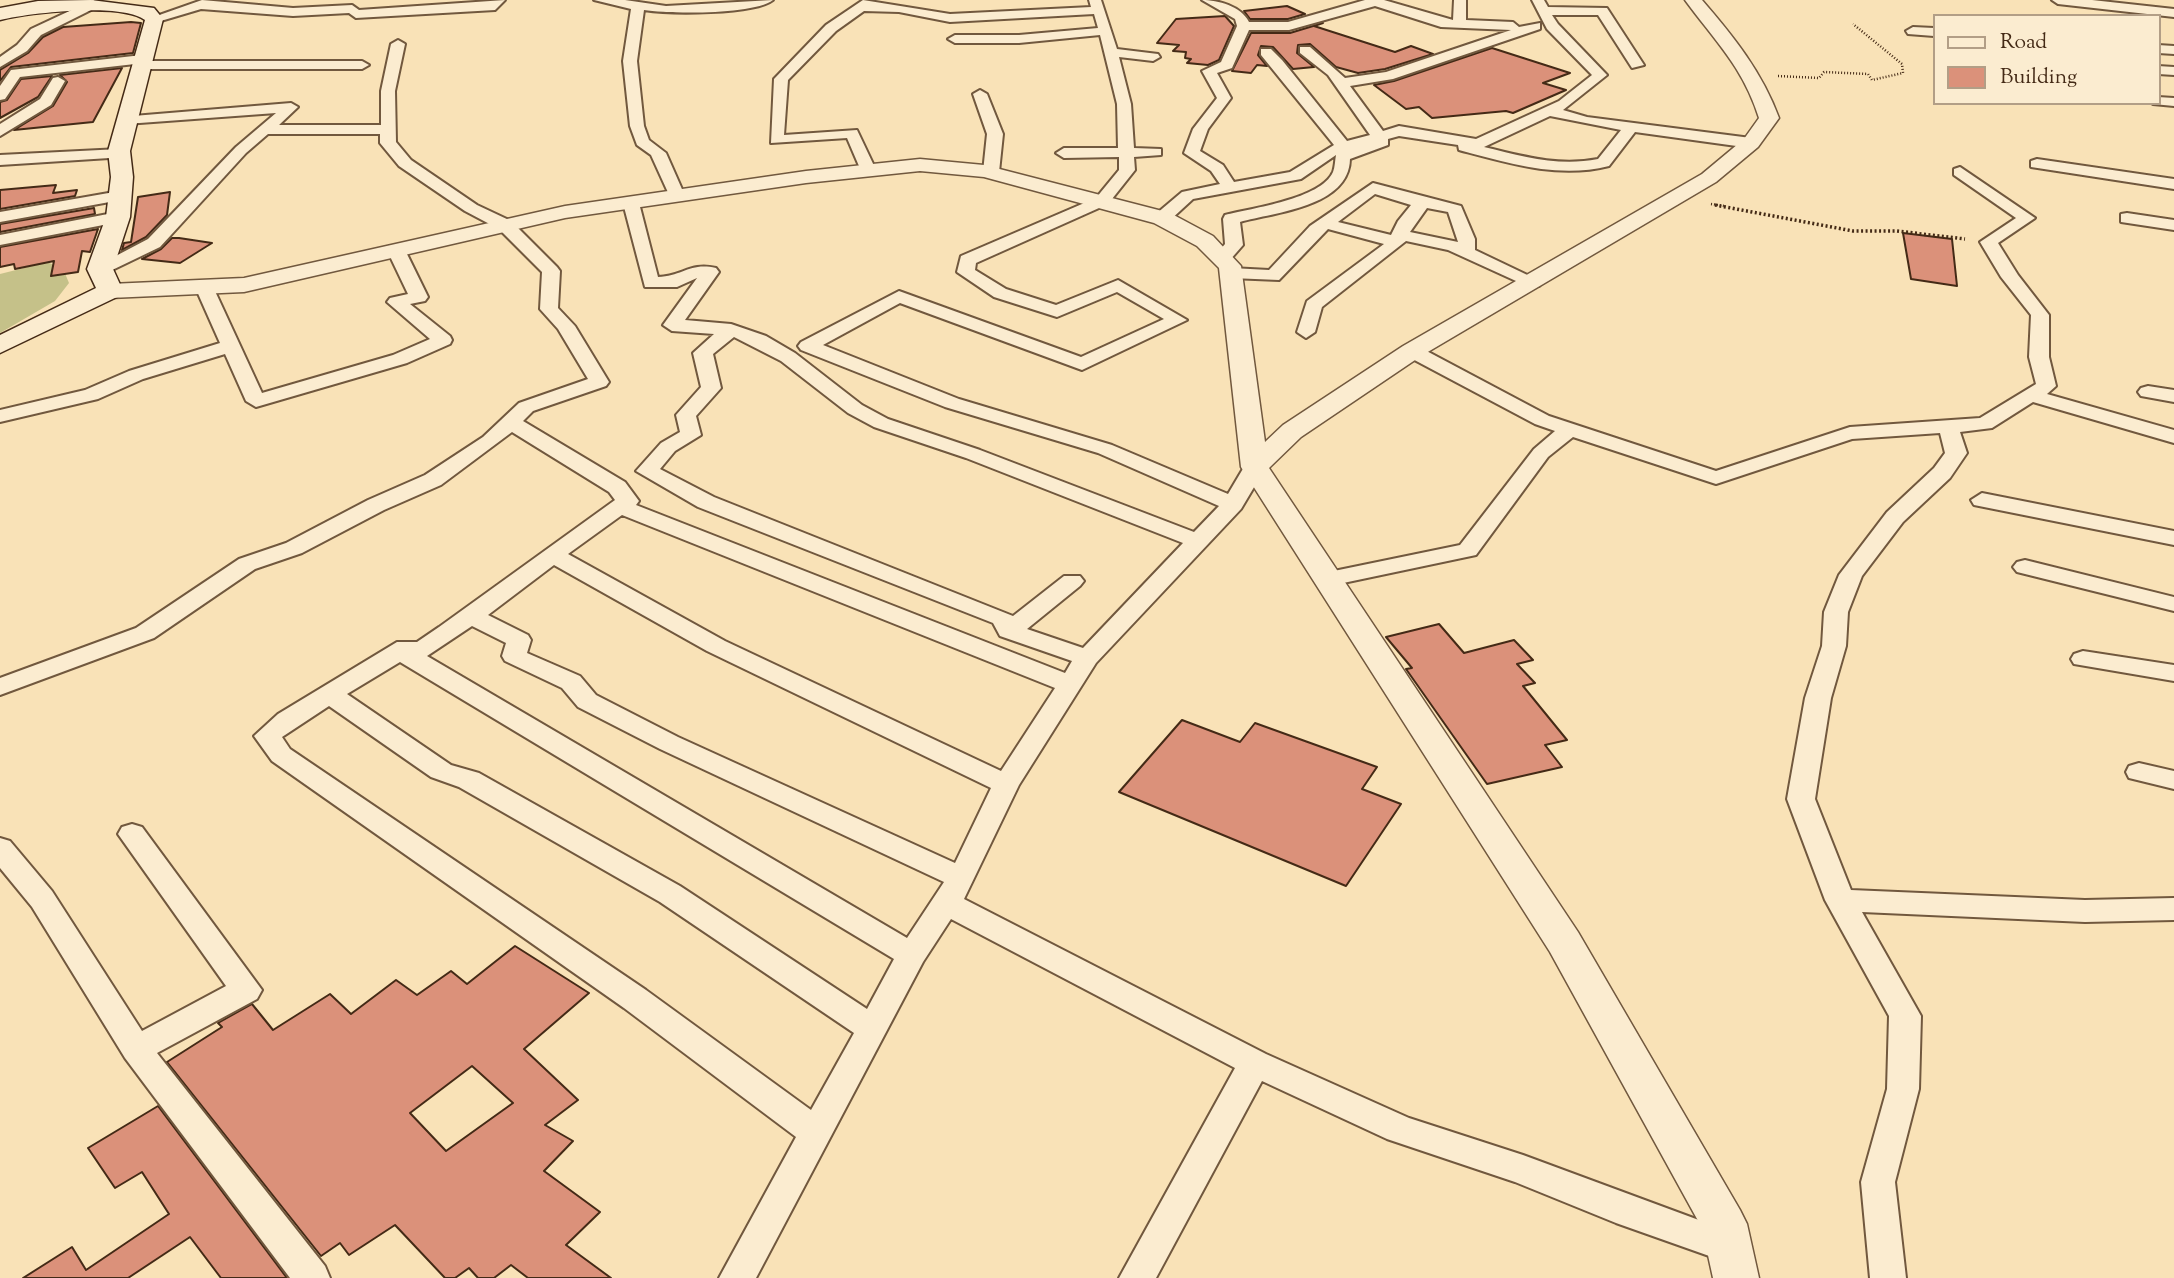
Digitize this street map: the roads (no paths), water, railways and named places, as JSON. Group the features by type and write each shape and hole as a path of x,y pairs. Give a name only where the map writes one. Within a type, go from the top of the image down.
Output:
{"main road":[{"path":"0,14 57,1 148,12 154,19 141,53 126,120 120,154 118,218 105,280 0,345"}],"street":[{"path":"154,19 209,2 293,12 352,9 355,14 495,6 499,0"},
{"path":"600,0 679,10 718,8 767,0"},
{"path":"1208,0 1240,17 1244,26 1227,65 1209,71 1224,98 1216,112 1195,131 1192,153 1217,168 1229,186"},
{"path":"1459,25 1460,0"},
{"path":"737,1278 912,955 954,891 1006,784 1069,684 1087,658 1233,504 1255,467 1292,431 1412,351 1709,178 1751,143 1769,118 1752,75 1746,62 1693,0"},
{"path":"2058,0 2174,13"},
{"path":"1244,26 1289,26 1372,1 1441,23 1552,26"},
{"path":"2,61 22,48 36,32 93,4"},
{"path":"868,170 852,133 776,140 781,79 831,28 865,4 918,5 950,18 1097,5 1124,104 1127,170 1102,201 967,260 966,272 1000,293 1057,311 1118,285 1178,320 1082,365 899,296 808,346 952,403 1105,449 1233,504"},
{"path":"638,5 630,61 637,126 642,142 658,153 677,196"},
{"path":"1541,6 1552,26 1600,75 1564,104 1478,144 1399,131 1343,156 1341,172 1328,187 1301,202 1231,219 1234,245 1227,265 1255,467 1564,942 1724,1224 1733,1262"},
{"path":"1541,6 1602,11 1637,65"},
{"path":"1341,83 1388,76 1535,26"},
{"path":"955,39 1019,39 1106,31"},
{"path":"1913,31 1932,32"},
{"path":"0,687 145,634 247,564 293,548 376,505 433,480 490,441 526,407 599,382 566,326 550,309 551,271 505,225 471,208 405,163 388,143 388,91 398,44"},
{"path":"1305,50 1333,72 1382,139"},
{"path":"1111,52 1153,57"},
{"path":"1266,52 1295,82 1305,99 1343,146"},
{"path":"0,96 16,73 141,53 362,65"},
{"path":"2,61 31,56"},
{"path":"0,131 46,102 58,81"},
{"path":"980,94 995,134 991,172"},
{"path":"105,280 154,243 241,150 291,107 126,120"},
{"path":"1549,111 1586,121 1751,143"},
{"path":"1162,218 1188,195 1229,186 1262,184 1295,176 1343,146 1382,139 1434,143 1471,148 1499,158 1576,168 1603,163 1631,127"},
{"path":"266,130 386,129"},
{"path":"1064,153 1156,152"},
{"path":"0,160 120,154"},
{"path":"2037,164 2174,184"},
{"path":"105,280 205,289 244,285 505,225 677,196 920,165 991,172 1162,218 1206,241 1227,265 1273,276 1326,224 1373,188 1455,209 1466,239 1467,252"},
{"path":"1412,351 1542,420 1716,478 1850,433 1985,424 2046,386 2039,358 2040,315 2010,277 1989,242 2027,218 1960,172"},
{"path":"0,217 120,196"},
{"path":"1306,331 1313,305 1398,239 1406,221 1423,202"},
{"path":"631,203 651,283 677,282 698,271 710,272 672,325 731,330 759,340 788,357 826,388 881,424 973,454 1197,541"},
{"path":"0,240 118,218"},
{"path":"2127,218 2174,225"},
{"path":"1326,224 1467,252 1533,282"},
{"path":"205,289 256,401 400,359 443,340 396,302 419,297 396,250"},
{"path":"731,330 703,353 711,388 686,415 691,435 668,447 647,471 706,502 1003,618 1009,631 1087,658"},
{"path":"0,416 91,395 136,375 230,346"},
{"path":"2148,392 2174,396"},
{"path":"2033,396 2174,437"},
{"path":"510,422 617,487 628,501 473,617 421,650 406,647 399,651 329,694 267,737 281,755 635,999 815,1132"},
{"path":"1888,1278 1878,1182 1903,1089 1905,1016 1840,900 1801,799 1818,698 1833,646 1836,612 1851,575 1910,501 1942,473 1956,453 1948,425"},
{"path":"1329,579 1468,550 1541,453 1571,429"},
{"path":"1982,500 2174,538"},
{"path":"619,506 1069,684"},
{"path":"553,555 716,646 1006,784"},
{"path":"2025,567 2174,604"},
{"path":"1009,631 1072,581"},
{"path":"473,617 519,640 514,656 570,682 587,701 954,891 1255,1063 1399,1129 1523,1170 1628,1212 1733,1262"},
{"path":"399,651 912,955"},
{"path":"2082,659 2174,673"},
{"path":"329,694 441,771 469,780 670,894 873,1029"},
{"path":"2139,772 2174,780"},
{"path":"132,834 246,990 136,1049"},
{"path":"0,848 42,899 136,1049 312,1278"},
{"path":"1840,900 2085,911 2174,909"},
{"path":"1137,1278 1255,1063"}]}
